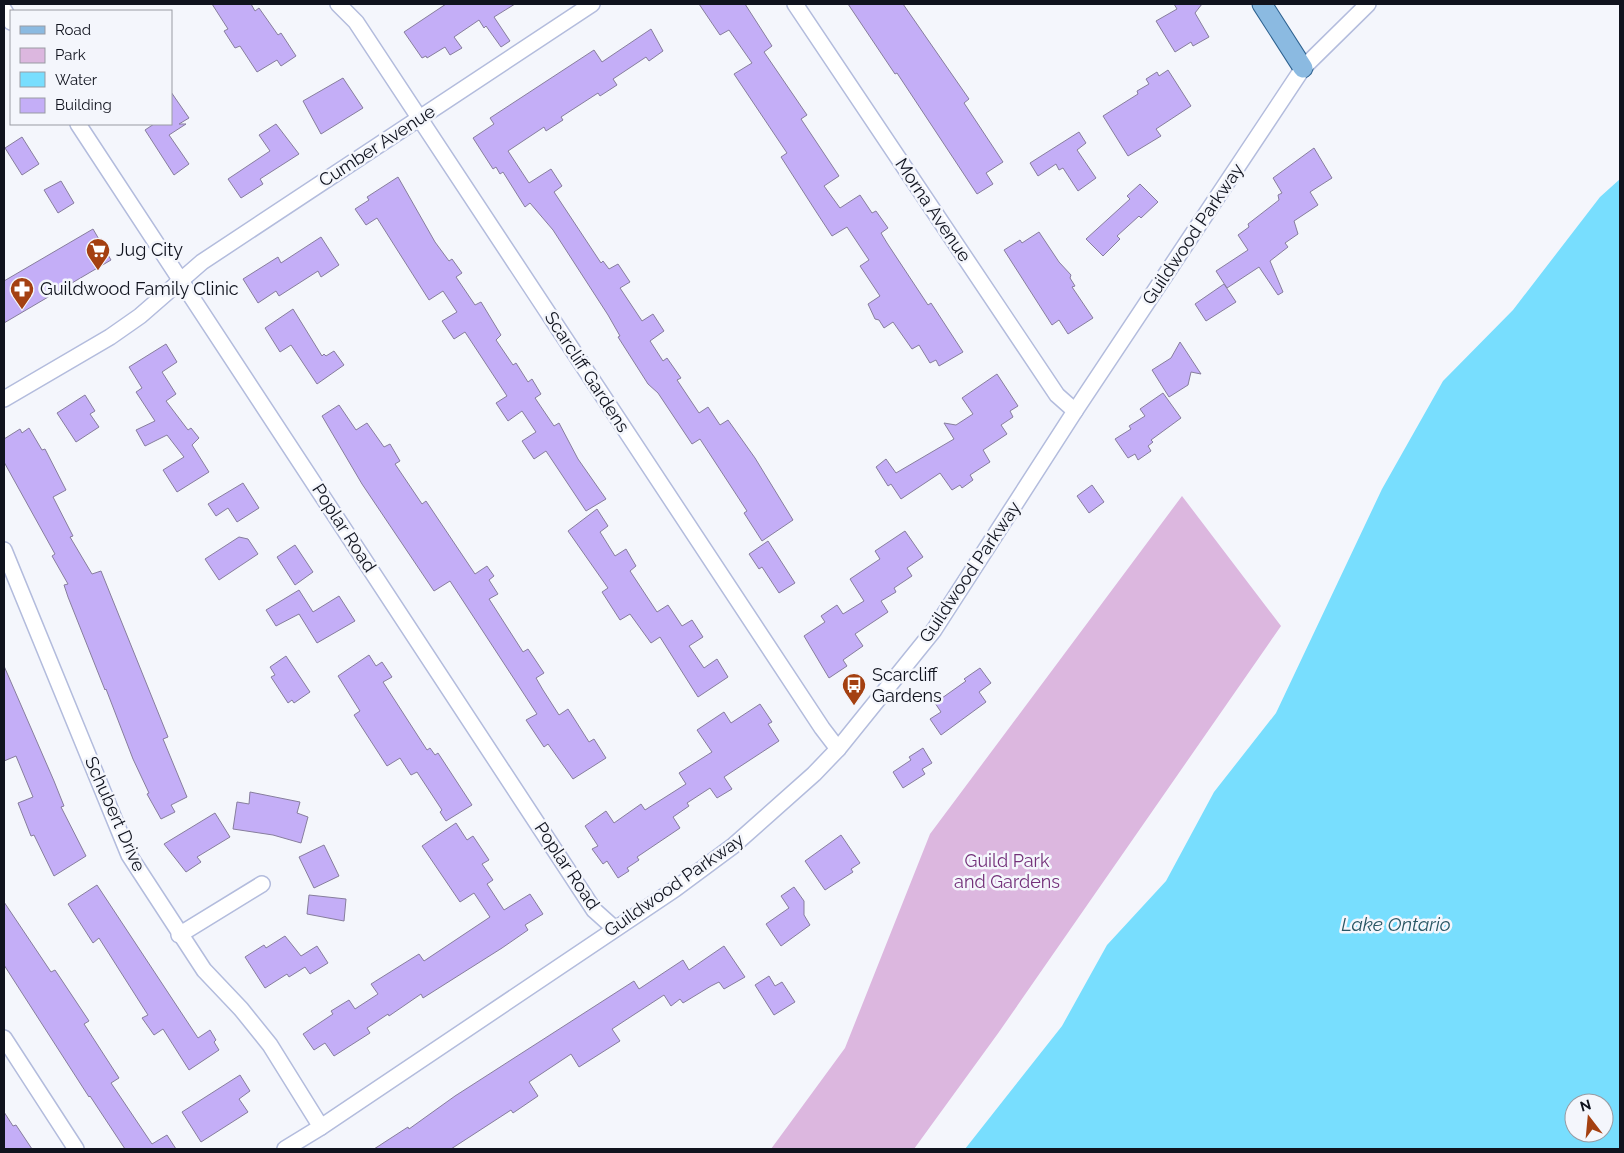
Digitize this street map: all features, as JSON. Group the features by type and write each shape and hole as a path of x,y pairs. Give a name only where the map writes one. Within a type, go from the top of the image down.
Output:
{"main road":[{"path":"1262,4 1303,68"}],"street":[{"name":"Scarcliff Gardens","path":"338,4 356,22 816,720 838,749"},
{"name":"Cumber Avenue","path":"4,399 110,337 167,293 180,280 239,237 592,4"},
{"name":"Morna Avenue","path":"795,4 1057,395 1075,411"},
{"name":"Guildwood Parkway","path":"284,1149 321,1127 614,928 675,889 733,846 814,774 838,749 934,630 1075,411 1303,68 1368,4"},
{"name":"Poplar Road","path":"79,125 594,910 614,928"},
{"name":"Schubert Drive","path":"4,550 129,855 179,935 204,970 241,1009 270,1045 321,1127"},
{"path":"179,935 262,884"},
{"path":"4,1038 10,1060 76,1149"}],"green space":[{"name":"Guild Park and Gardens","path":"1182,496 1281,626 999,1032 914,1149 771,1149 845,1048 930,834"}],"water":[{"name":"Lake Ontario","path":"1620,179 1620,1149 965,1149 1062,1026 1107,945 1166,881 1214,792 1276,713 1382,489 1443,381 1513,310 1600,197"}],"building":[{"path":"212,4 251,4 255,11 259,8 278,35 281,33 296,56 281,66 277,60 257,72 240,46 235,48 224,31 228,29"},
{"path":"446,4 515,4 494,17 510,41 501,47 486,26 484,28 479,20 454,37 462,48 450,55 445,47 427,58 426,56 422,58 404,32"},
{"path":"699,4 745,4 772,46 764,52 807,115 801,119 839,176 824,186 840,208 860,195 872,213 876,211 888,228 881,233 887,243 928,305 931,303 963,352 939,366 936,360 930,363 919,345 912,349 893,322 884,328 879,320 875,319 868,304 880,296 860,266 869,260 847,227 832,236 781,157 787,153 734,74 752,63 729,30 720,35"},
{"path":"848,4 903,4 969,99 964,103 1003,162 986,173 993,184 977,194 897,73 895,74"},
{"path":"1174,4 1202,4 1195,13 1209,37 1193,46 1191,42 1175,52 1156,21 1177,9"},
{"path":"651,29 663,51 649,61 646,57 613,79 617,85 600,96 598,93 561,117 563,120 546,131 544,127 508,151 529,183 551,169 562,186 554,192 601,263 603,261 609,269 618,264 630,282 620,288 642,321 653,314 664,331 650,341 663,361 667,358 681,378 677,380 699,413 708,407 720,425 728,420 755,458 793,520 762,541 744,513 747,511 700,439 692,444 658,393 648,384 618,337 620,336 608,315 553,230 530,203 525,207 503,172 500,174 496,167 493,169 473,138 494,124 490,118 594,50 602,62"},
{"path":"1168,70 1191,106 1156,129 1161,136 1128,156 1103,116 1138,94 1137,91 1149,84 1146,79 1157,72 1159,76"},
{"path":"343,78 363,108 321,134 303,101"},
{"path":"172,93 189,118 179,124 186,124 169,135 189,164 174,175 145,130 152,125 172,125"},
{"path":"276,124 299,154 260,179 263,184 241,198 228,179 270,151 259,135"},
{"path":"1079,132 1086,143 1077,150 1096,178 1078,191 1063,168 1059,170 1056,164 1038,176 1030,163"},
{"path":"22,137 39,164 22,175 5,148"},
{"path":"1314,148 1332,178 1310,192 1318,205 1294,221 1298,234 1285,243 1288,247 1270,261 1283,292 1278,295 1259,267 1227,288 1216,271 1248,250 1238,235 1249,227 1248,224 1279,200 1278,195 1282,193 1273,178"},
{"path":"398,177 435,242 449,261 452,259 462,273 456,277 475,305 481,302 501,335 496,340 513,365 516,363 528,382 532,379 541,394 535,398 554,426 559,423 578,459 606,499 586,511 546,451 534,459 522,441 536,432 522,411 508,421 496,403 507,396 465,332 454,339 442,321 457,312 443,291 429,300 377,218 366,225 355,209 369,200 367,197"},
{"path":"61,181 74,203 58,213 44,190"},
{"path":"1140,184 1158,202 1117,236 1120,239 1103,256 1086,239 1130,199 1127,196"},
{"path":"93,229 111,260 4,323 4,281"},
{"path":"1039,232 1059,262 1071,275 1070,278 1075,286 1072,287 1093,318 1068,334 1059,320 1052,325 1004,250 1020,240 1022,243"},
{"path":"321,237 339,265 321,277 318,271 279,296 276,291 258,303 243,279 278,257 281,263"},
{"path":"1224,284 1236,302 1206,321 1195,304"},
{"path":"293,309 322,356 324,354 326,356 334,351 344,365 317,384 291,345 280,352 265,328"},
{"path":"1180,342 1201,374 1191,372 1188,385 1169,397 1152,370 1171,358"},
{"path":"166,344 177,362 162,372 176,394 166,401 188,430 191,428 199,438 192,445 209,472 177,492 163,470 184,457 167,435 145,446 136,430 155,421 136,392 142,388 129,367"},
{"path":"997,374 1018,406 1010,411 1013,417 1001,425 1007,434 983,450 990,462 970,475 973,480 962,488 960,485 952,490 940,473 901,499 891,484 888,486 876,467 886,459 896,473 954,439 944,423 956,425 973,414 962,398"},
{"path":"1163,393 1181,418 1151,440 1153,442 1148,446 1151,451 1138,460 1135,454 1128,458 1115,439 1131,429 1129,426 1145,416 1140,409"},
{"path":"85,395 95,411 90,414 99,427 76,442 57,413"},
{"path":"339,405 356,430 367,423 384,447 390,444 400,461 395,464 422,504 426,501 475,574 487,566 494,576 489,580 498,594 489,599 523,652 528,649 544,673 536,678 543,690 559,715 568,709 589,742 594,739 606,758 573,779 548,744 544,747 526,720 537,714 450,581 434,591 362,484 322,416"},
{"path":"29,428 42,450 45,449 66,490 53,497 73,536 70,537 92,574 101,571 168,737 163,739 187,797 171,805 175,812 161,819 147,794 149,793 105,690 68,597 64,585 68,584 52,556 55,554 4,462 4,439 20,429 22,433"},
{"path":"243,483 259,508 237,522 228,508 216,516 208,504"},
{"path":"1092,485 1104,502 1089,513 1077,496"},
{"path":"597,509 608,526 600,532 615,556 626,549 636,566 630,571 657,612 668,605 682,626 692,620 703,637 689,646 704,668 717,659 728,677 698,697 660,637 651,643 630,614 620,620 602,592 608,588 568,531"},
{"path":"905,531 923,557 907,568 912,576 894,588 896,592 881,601 888,612 855,634 863,646 843,660 847,666 829,678 804,636 825,622 821,616 837,605 843,614 864,601 850,579 880,559 875,551"},
{"path":"239,537 248,539 258,554 219,580 205,559"},
{"path":"768,541 795,583 779,593 762,567 759,569 749,554"},
{"path":"295,545 313,572 295,585 277,557"},
{"path":"299,590 313,612 339,596 355,621 317,643 299,614 276,626 266,610"},
{"path":"369,655 376,666 382,662 392,677 383,682 427,750 430,748 435,755 438,753 472,805 446,821 440,812 442,810 417,772 411,775 400,758 387,766 354,715 360,711 338,676"},
{"path":"286,656 310,692 294,703 292,700 288,703 271,677 275,675 270,667"},
{"path":"4,666 54,781 64,806 61,807 86,856 54,876 34,835 31,836 18,803 33,797 16,756 4,761"},
{"path":"980,668 991,683 979,692 986,702 941,735 930,719 941,712 935,703 966,681 964,679"},
{"path":"760,704 772,722 768,724 779,741 724,777 732,789 717,798 710,788 687,803 689,806 673,817 680,828 637,857 639,860 627,868 629,871 618,878 607,861 603,864 592,849 598,846 585,826 606,811 614,823 641,804 645,810 686,784 679,773 712,752 697,730 724,712 731,723"},
{"path":"923,748 932,763 922,769 925,774 903,788 893,772 911,760 909,757"},
{"path":"250,792 300,802 297,813 308,817 301,843 273,835 233,829 237,802 249,804"},
{"path":"215,813 230,837 197,857 201,862 186,872 164,844"},
{"path":"456,823 467,840 473,836 489,860 482,864 493,880 487,884 504,910 530,894 543,914 525,925 528,930 502,948 423,998 421,994 389,1016 388,1014 367,1028 370,1033 334,1056 325,1043 314,1050 303,1034 333,1014 331,1011 349,1000 355,1009 378,994 371,984 419,954 424,961 490,917 474,893 460,902 422,846"},
{"path":"841,835 860,863 851,869 853,872 825,890 805,861"},
{"path":"324,845 339,876 314,888 299,857"},
{"path":"97,885 198,1038 210,1030 216,1040 214,1042 219,1050 189,1070 163,1029 154,1035 142,1018 148,1015 99,938 93,943 68,904"},
{"path":"794,887 804,901 804,915 810,925 781,946 766,924 789,908 781,896"},
{"path":"309,895 346,899 344,921 307,914"},
{"path":"4,902 51,972 55,970 89,1021 84,1024 119,1078 111,1083 152,1144 167,1135 176,1149 125,1149 89,1097 4,965"},
{"path":"285,936 301,956 317,946 328,963 310,974 305,967 289,977 287,974 265,988 245,957 264,945 266,948"},
{"path":"724,946 745,977 724,989 719,982 683,1003 680,999 671,1006 664,995 612,1029 620,1041 579,1067 571,1054 529,1082 538,1096 513,1113 511,1110 451,1149 374,1149 408,1127 409,1129 455,1096 634,981 639,989 683,960 689,970"},
{"path":"769,976 775,986 782,982 795,1002 774,1015 755,985"},
{"path":"240,1075 250,1091 239,1099 248,1112 201,1142 182,1112"},
{"path":"4,1112 13,1126 16,1125 32,1149 4,1149"}],"place":[{"name":"Jug City","path":"98,271"},
{"name":"Guildwood Family Clinic","path":"22,310"},
{"name":"Scarcliff Gardens","path":"854,706"}]}
